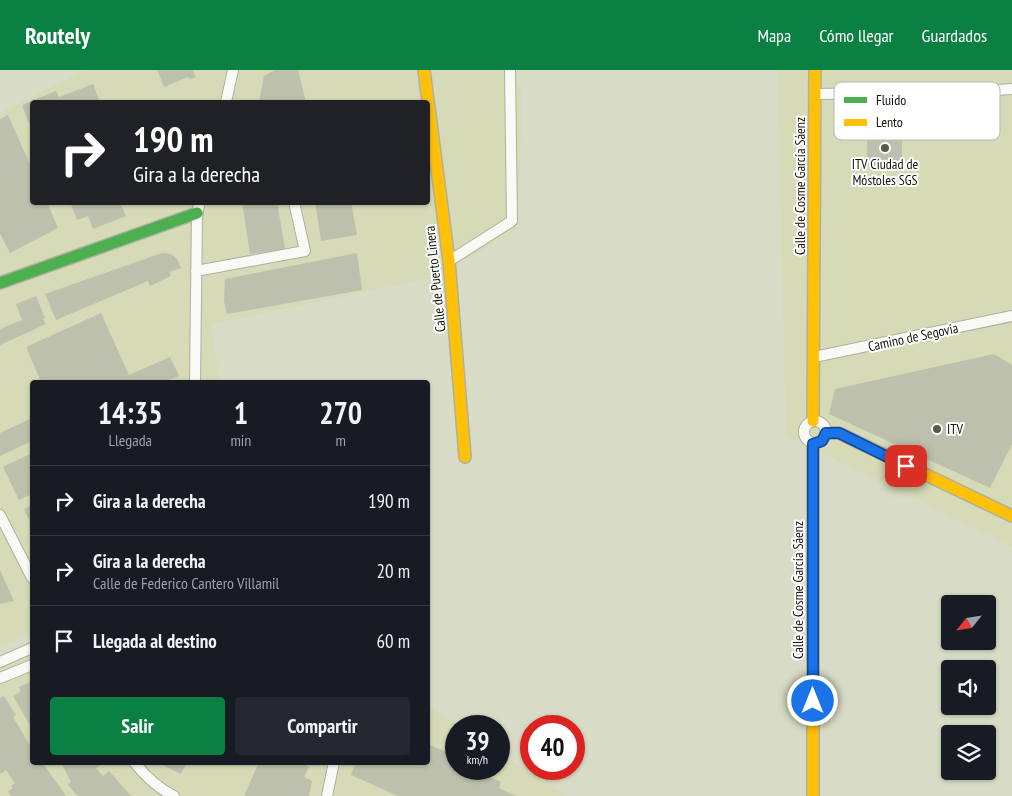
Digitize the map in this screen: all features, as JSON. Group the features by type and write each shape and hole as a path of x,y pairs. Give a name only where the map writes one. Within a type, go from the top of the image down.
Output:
{"street":[{"path":"226,100 233,70"},
{"name":"Calle de Puerto Linera","path":"424,70 428,100"},
{"path":"449,260 512,221 510,70"},
{"name":"Calle de Cosme García Sáenz","path":"813,421 815,70"},
{"path":"815,94 834,94"},
{"name":"Calle de Puerto Linera","path":"430,116 449,260 465,457"},
{"path":"196,271 305,251 295,205"},
{"path":"0,283 199,208 196,271 195,380"},
{"name":"Camino de Segovia","path":"814,358 1012,316"},
{"path":"813,421 822,424 826,433 822,441 813,444 805,439 803,434 805,427 813,421"},
{"path":"826,433 839,433 1012,516"},
{"name":"Calle de Cosme García Sáenz","path":"813,444 813,796"},
{"path":"0,515 30,574"},
{"path":"0,662 30,649"},
{"path":"0,678 30,666"},
{"path":"136,765 144,775 165,792 174,796"},
{"path":"328,796 333,765"}],"shaded area":[{"path":"86,70 509,70 522,92 518,228 439,276 211,324 219,380 30,380 30,635 0,646 0,113"},
{"path":"778,70 1012,70 1012,547 786,435"},
{"path":"30,654 30,765 430,765 430,707 445,717 445,780 510,780 510,760 520,766 520,780 541,780 566,796 0,796 0,667"}],"building":[{"path":"157,70 193,70 196,77 190,79 188,77 164,87"},
{"path":"275,70 298,70 306,100 259,100 264,76"},
{"path":"93,84 99,100 34,100 56,91 59,97"},
{"path":"30,102 30,124 29,124 22,105"},
{"path":"8,115 30,164 30,205 48,205 58,228 10,253 0,234 0,119"},
{"name":"ITV Ciudad de Móstoles SGS","path":"867,140 902,140 902,166 867,166"},
{"path":"71,205 121,205 126,216 93,229 88,216 77,220"},
{"path":"242,205 278,205 285,249 250,254"},
{"path":"315,205 352,205 357,235 321,241"},
{"path":"162,253 171,254 177,259 181,268 170,272 171,276 150,286 148,281 56,320 45,294"},
{"path":"357,253 362,290 227,314 224,301 225,279"},
{"path":"36,296 46,324 0,345 0,329 22,320 16,304"},
{"path":"101,313 129,375 170,357 179,376 169,380 40,380 26,347"},
{"name":"ITV","path":"994,354 1012,365 1012,444 990,488 829,414 835,389"},
{"path":"30,419 30,442 0,456 0,433"},
{"path":"30,454 30,495 19,500 3,467"},
{"path":"30,506 30,522 24,509"},
{"path":"0,570 14,601 0,604"},
{"path":"30,682 30,726 13,696 20,692 19,687"},
{"path":"4,696 16,715 13,717 30,746 30,765 44,765 66,796 11,796 8,791 13,788 11,786 15,783 6,770 0,774 0,698"},
{"path":"430,745 445,752 445,780 496,780 501,782 499,788 516,796 398,796 351,775 355,765 430,765"},
{"path":"62,765 100,765 96,768 103,776 109,771 131,796 78,796 68,785 71,782"},
{"path":"162,765 186,765 181,774"},
{"path":"258,765 305,765 309,767 304,777 312,781 309,796 244,796"}],"traffic: fast":[{"path":"0,283 197,213"}],"traffic: slow":[{"path":"424,70 428,100"},
{"path":"813,421 815,70"},
{"path":"430,116 449,261 465,457"},
{"path":"826,433 839,433 1012,516"},
{"path":"813,444 813,796"}],"place":[{"name":"ITV Ciudad de Móstoles SGS","path":"885,148"},
{"name":"ITV","path":"937,429"}],"route":[{"path":"813,701 813,444 822,441 826,433 839,433 906,466"}]}
